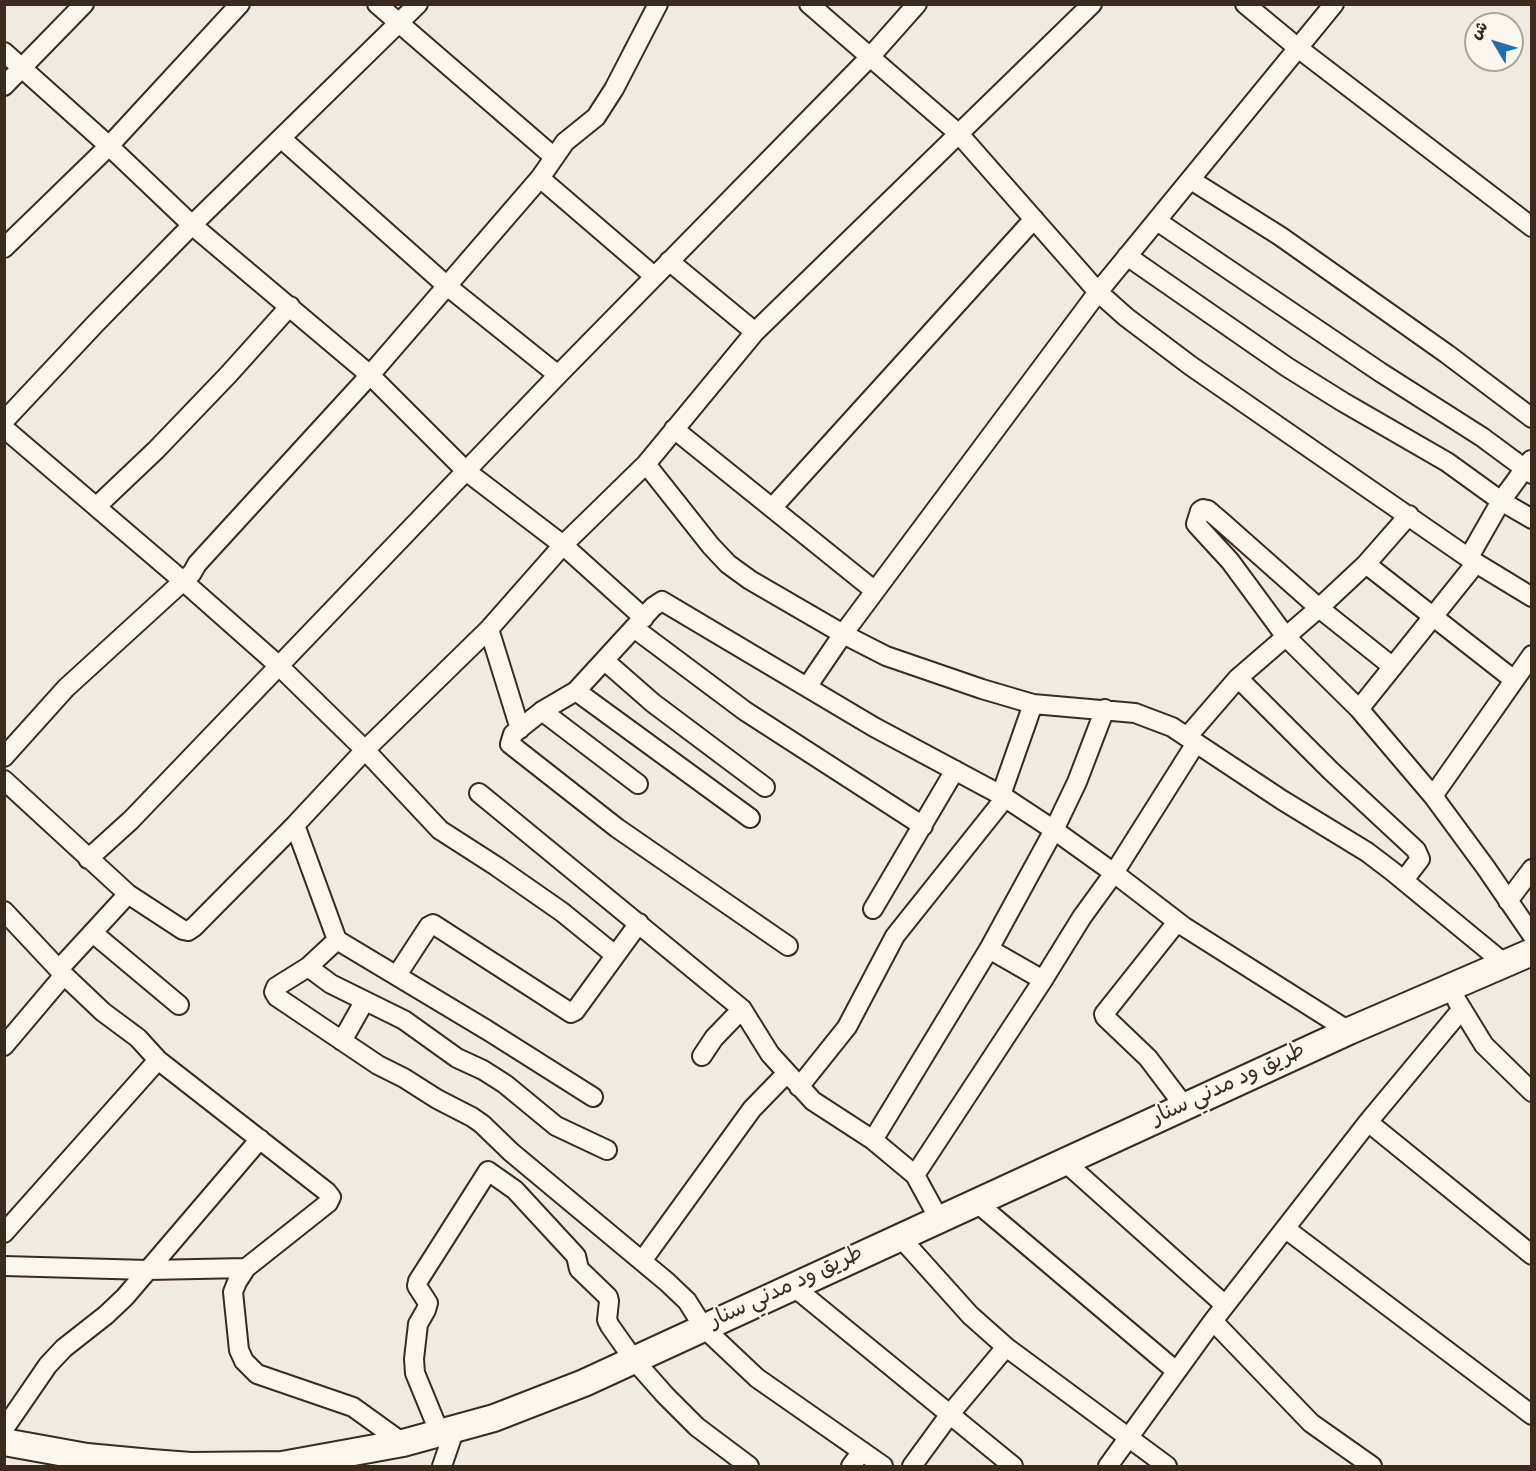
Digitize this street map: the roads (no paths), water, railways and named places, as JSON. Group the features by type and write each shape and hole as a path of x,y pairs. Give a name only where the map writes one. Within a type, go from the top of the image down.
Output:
{"highway":[{"name":"طريق ود مدني سنار","path":"4,1442 87,1457 161,1464 281,1466 403,1443 447,1432 534,1403 634,1360 1349,1031 1456,999 1505,964 1532,951"}],"street":[{"path":"4,86 84,4"},
{"path":"4,248 110,146 240,4"},
{"path":"377,4 554,157"},
{"path":"4,421 192,225 418,4"},
{"path":"4,758 66,688 183,581 370,375 540,178 565,142 596,117 607,102 658,4"},
{"path":"809,4 958,134 1098,292 1126,317 1191,366 1473,560 1532,597"},
{"path":"88,859 131,820 558,375 870,57 917,4"},
{"path":"4,780 128,894 165,919 188,931 295,825 365,750 489,629 563,545 645,464 755,332 1092,4"},
{"path":"1245,4 1298,48 1532,227"},
{"path":"807,687 843,634 1098,292 1334,4"},
{"path":"4,52 110,146 192,225 370,375 466,471 563,545 639,623 745,711 922,826"},
{"path":"282,139 447,286 558,375"},
{"path":"540,178 654,276"},
{"path":"1191,180 1298,249 1447,354 1532,418"},
{"path":"772,508 1034,219"},
{"path":"1157,221 1380,372 1529,468 1502,501 1473,560 1433,617 1359,709"},
{"path":"1128,256 1296,373 1447,462 1532,519"},
{"path":"669,261 755,332"},
{"path":"98,506 204,400 290,306"},
{"path":"4,428 98,506 278,665 365,750 440,830 562,912 615,956"},
{"path":"674,429 875,591"},
{"path":"645,464 711,546 728,564 750,580 886,656 1033,704 1105,709 1135,713 1153,719 1192,740 1366,852 1404,880 1505,964"},
{"path":"1393,667 1319,608 1208,510 1200,511 1196,524 1230,561 1286,638 1359,709 1433,796 1532,935"},
{"path":"915,1175 1082,917 1114,873 1192,740 1238,678 1286,638 1366,564 1409,515"},
{"path":"1366,564 1514,680"},
{"path":"788,946 617,828 510,744 510,739 542,711 576,691 662,601 874,728 1003,796 1114,873 1177,922 1349,1031"},
{"path":"489,629 520,729"},
{"path":"1433,796 1532,655"},
{"path":"605,661 663,711 765,787"},
{"path":"1238,678 1331,771 1416,850 1420,860 1404,880"},
{"path":"576,691 750,818"},
{"path":"642,1261 752,1109 793,1080 847,1027 895,936 1003,796 1033,704"},
{"path":"873,1140 989,949 1054,830 1077,782 1105,709"},
{"path":"542,711 638,784"},
{"path":"873,909 955,770"},
{"path":"479,793 639,923 741,1010 770,1054 793,1080 824,1109 873,1140 915,1175 939,1219"},
{"path":"295,825 337,940 593,1097"},
{"path":"1508,901 1532,869"},
{"path":"4,1046 93,933 128,894"},
{"path":"4,911 104,1012 138,1038 158,1060 331,1197 328,1203 246,1268 233,1292 239,1350 244,1361 257,1374 353,1407 403,1443"},
{"path":"1177,922 1104,1014 1148,1058 1185,1107"},
{"path":"397,975 429,926 433,924 571,1013 575,1011 639,923"},
{"path":"93,933 179,1005"},
{"path":"337,940 308,967 276,987 274,992 277,998 378,1065 482,1124 511,1152 687,1301 704,1328 757,1378 883,1467"},
{"path":"989,949 1043,980"},
{"path":"308,967 364,1002 404,1020 457,1058 483,1070 505,1084 556,1126 607,1150"},
{"path":"1108,1467 1213,1321 1368,1122 1456,999 1485,1045 1532,1092"},
{"path":"342,1041 364,1002"},
{"path":"702,1056 714,1038 741,1010"},
{"path":"4,1233 158,1060"},
{"path":"1368,1122 1532,1255"},
{"path":"4,1429 48,1365 64,1348 112,1309 260,1139"},
{"path":"1065,1162 1225,1305"},
{"path":"442,1467 447,1432 415,1373 414,1359 418,1324 428,1303 417,1286 424,1271 488,1171 515,1190 536,1212 576,1256 579,1269 608,1297 607,1320 634,1360 680,1412 749,1467"},
{"path":"976,1202 1176,1371"},
{"path":"1286,1228 1532,1415"},
{"path":"900,1237 970,1316 1006,1347 1167,1467"},
{"path":"4,1266 148,1270 246,1268"},
{"path":"794,1287 1013,1467"},
{"path":"1213,1321 1311,1423 1372,1467"},
{"path":"912,1467 950,1414 1006,1347"},
{"path":"851,1467 862,1451"}]}
